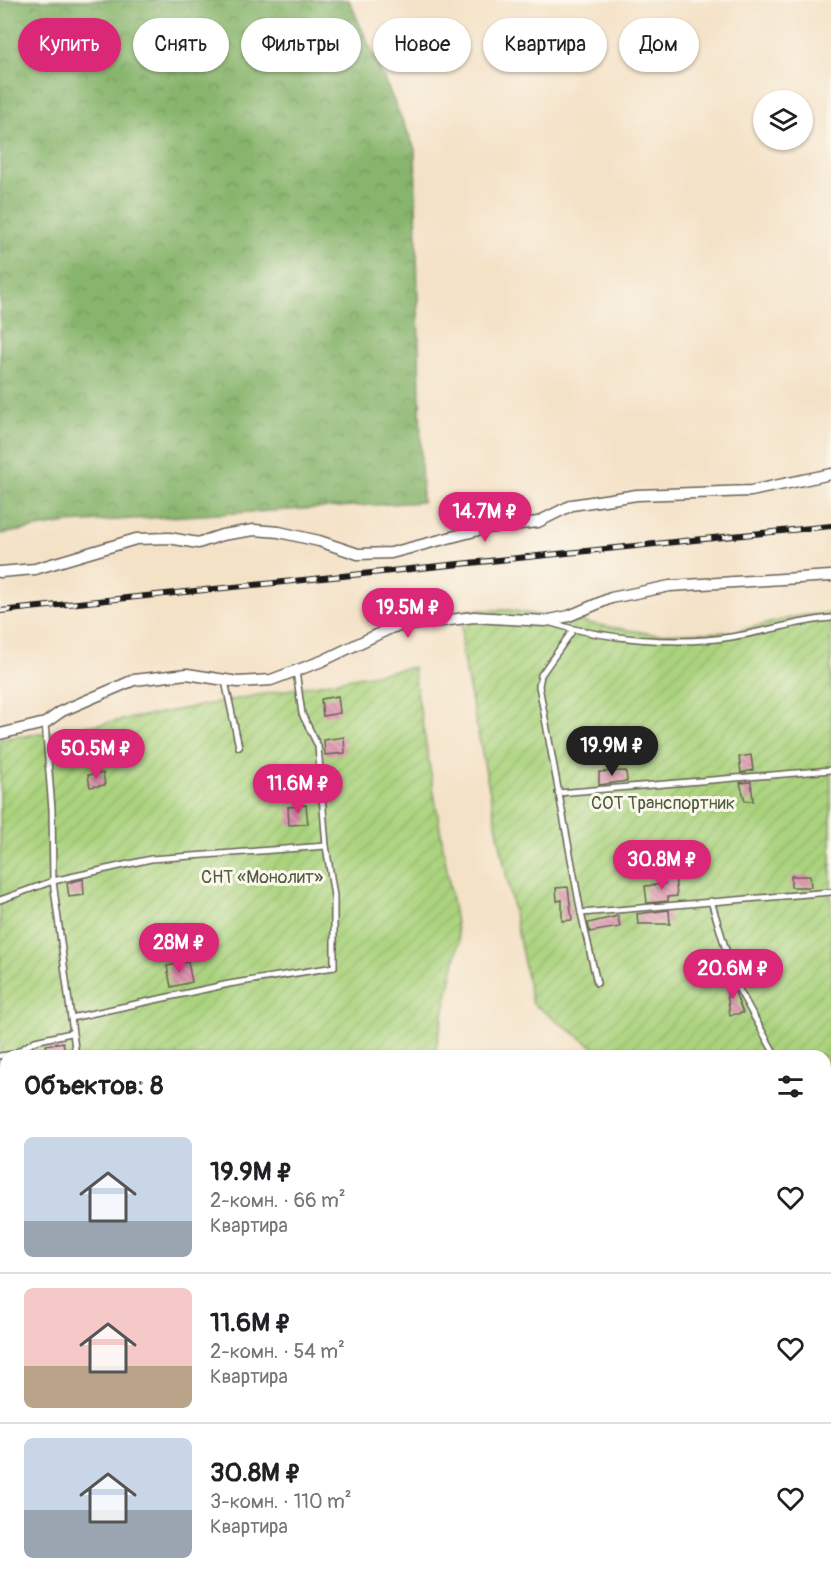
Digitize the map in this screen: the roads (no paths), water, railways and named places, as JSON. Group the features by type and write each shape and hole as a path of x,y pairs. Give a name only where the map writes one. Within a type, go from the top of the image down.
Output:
{"street":[{"path":"0,572 34,568 136,539 169,538 198,543 222,535 254,530 279,532 319,541 358,555 391,553 486,528 538,522 572,505 637,495 751,491 831,474"},
{"path":"0,734 45,723 62,711 134,680 187,674 238,682 271,680 393,627 474,617 545,621 569,616 611,598 670,586 831,576"}],"lane":[{"path":"545,621 573,630 656,640 729,638 805,620 831,618"},
{"path":"573,630 541,675 539,686 581,913 597,983"},
{"path":"71,1018 229,984 334,967 334,896 326,846 318,746 302,714 296,671"},
{"path":"225,680 239,747"},
{"path":"45,723 52,809 53,881 75,1050"},
{"path":"558,793 831,770"},
{"path":"0,900 53,881 151,859 326,846"},
{"path":"581,913 831,892"},
{"path":"711,901 737,986 773,1050"},
{"path":"20,1050 35,1041 71,1033"}],"railway":[{"path":"0,611 831,526"}],"park label":[{"name":"СОТ Транспортник","path":"663,803"},
{"name":"СНТ «Монолит»","path":"262,877"}]}
